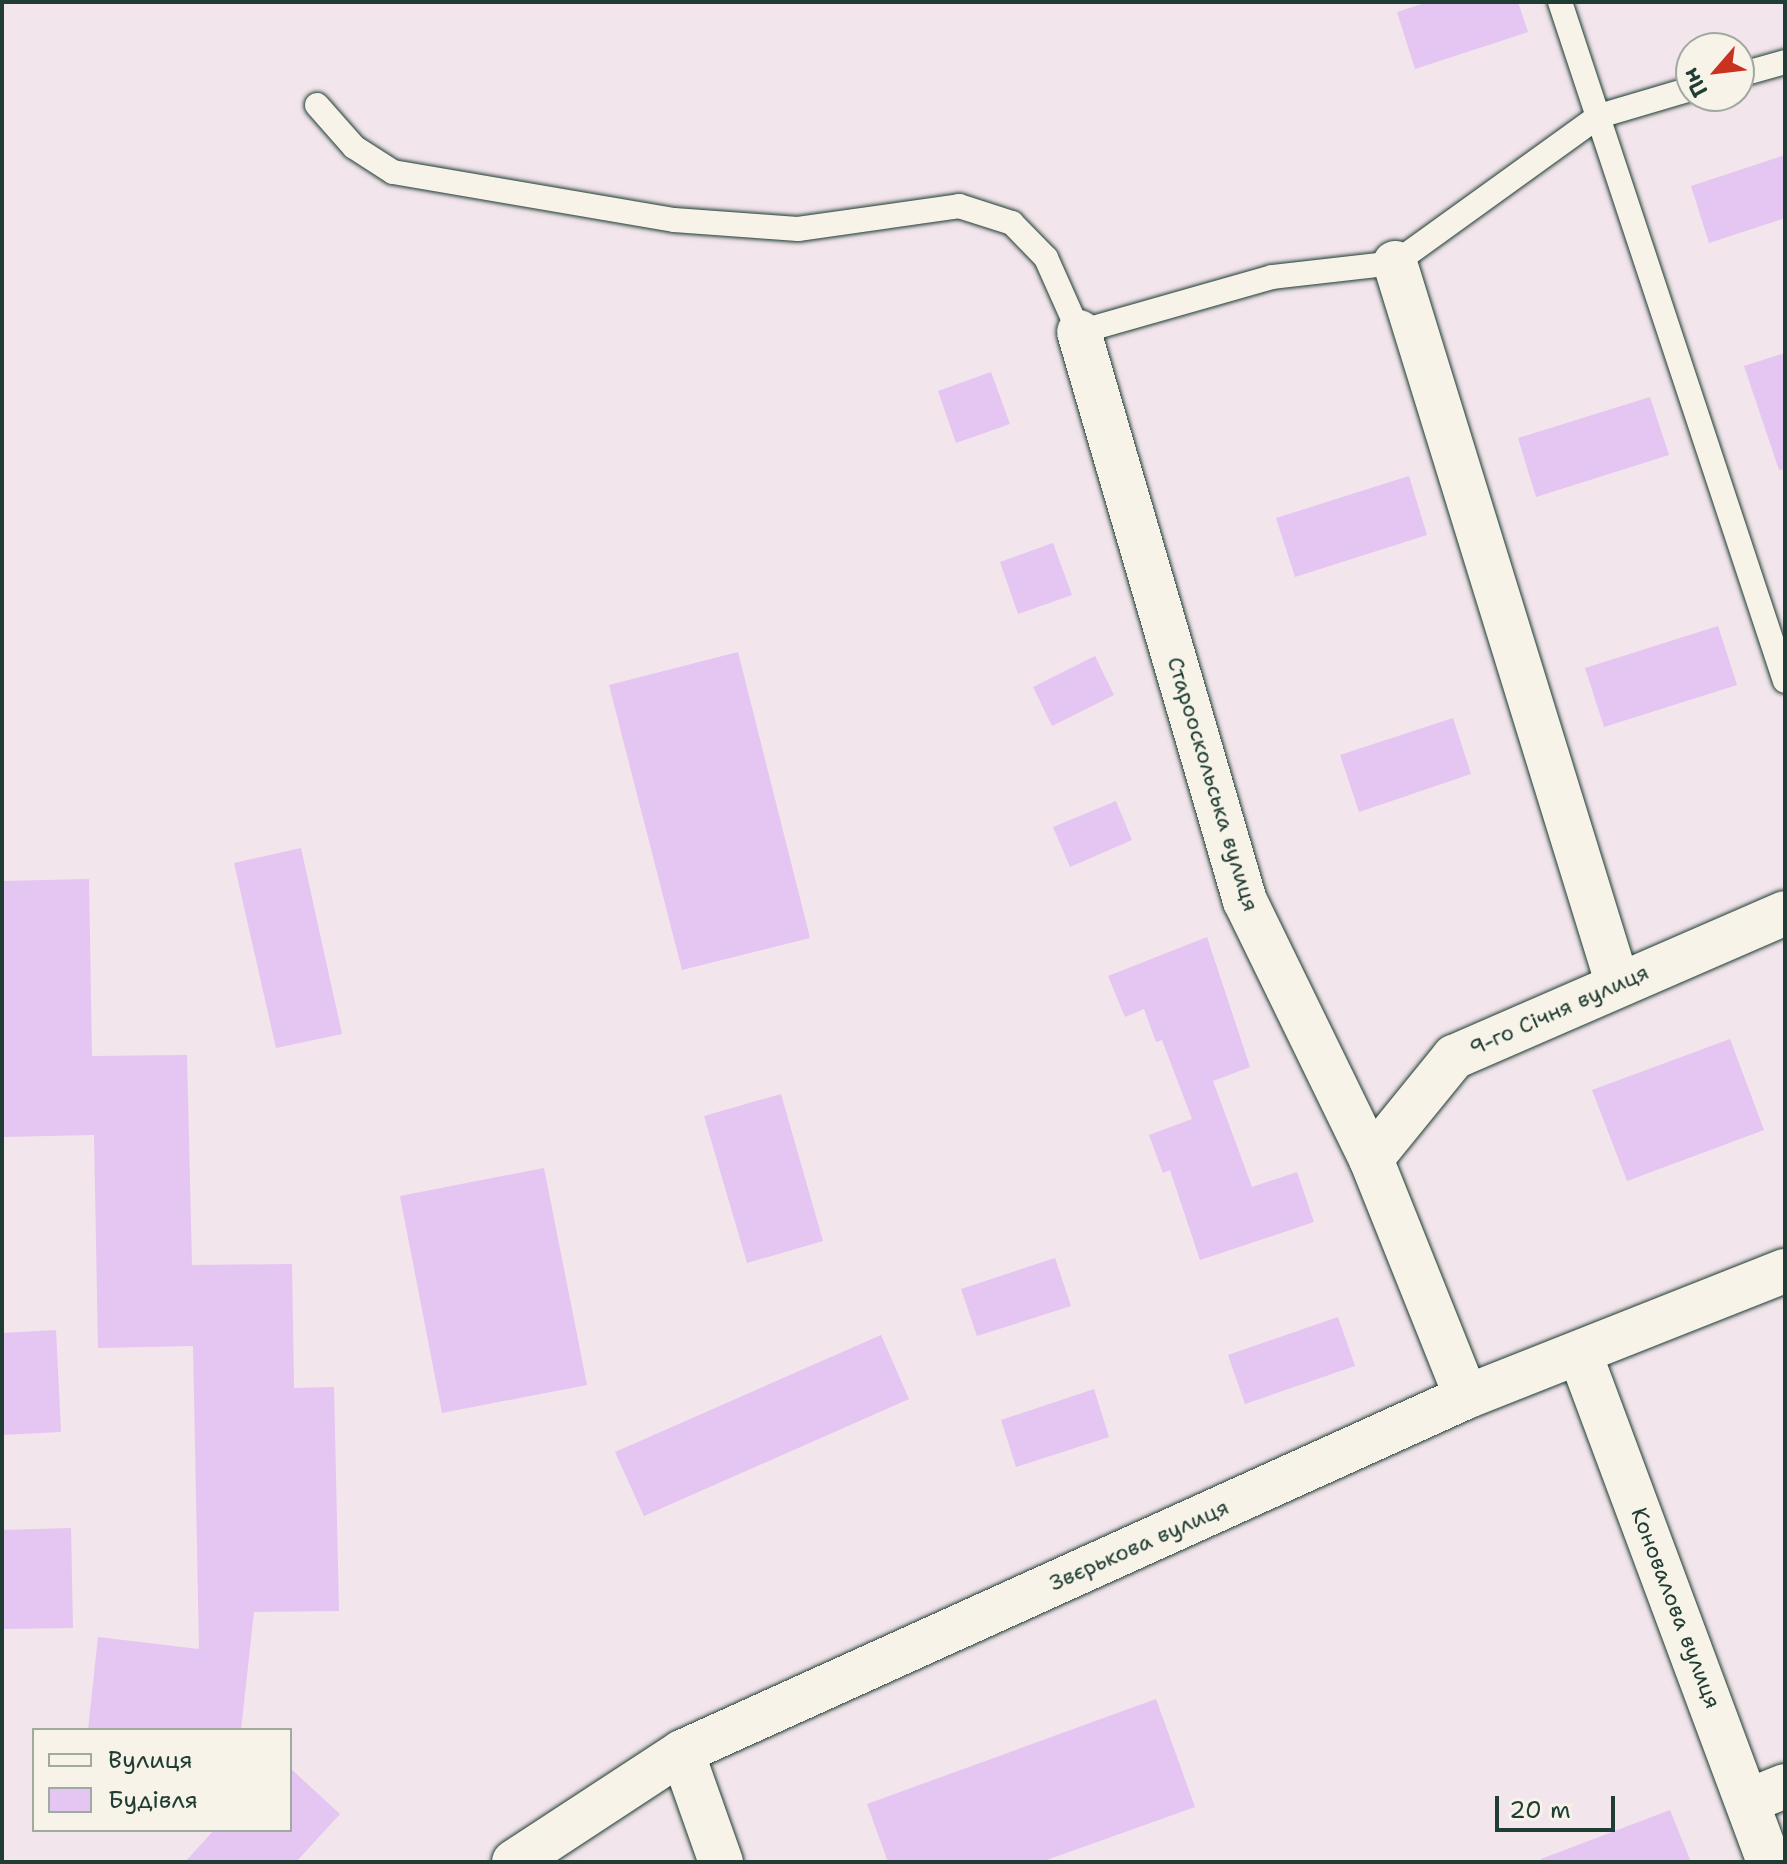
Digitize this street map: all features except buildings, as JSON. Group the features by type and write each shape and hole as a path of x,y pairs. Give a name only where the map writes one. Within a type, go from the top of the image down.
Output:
{"street":[{"path":"1395,263 1617,982"},
{"name":"Старооскольська вулиця","path":"1079,332 1245,901 1371,1159 1466,1397"},
{"name":"9-го Січня вулиця","path":"1371,1159 1454,1057 1617,982 1785,913"},
{"name":"Звєрькова вулиця","path":"514,1862 682,1752 1466,1397 1785,1271"},
{"name":"Коновалова вулиця","path":"1580,1354 1767,1793 1769,1862"},
{"path":"682,1752 721,1862"}],"lane":[{"path":"1560,2 1785,681"},
{"path":"1755,70 1785,62"},
{"path":"317,105 354,147 393,172 674,220 798,229 959,206 1012,223 1046,258 1079,332 1272,277 1395,263 1599,116 1675,94"}]}
